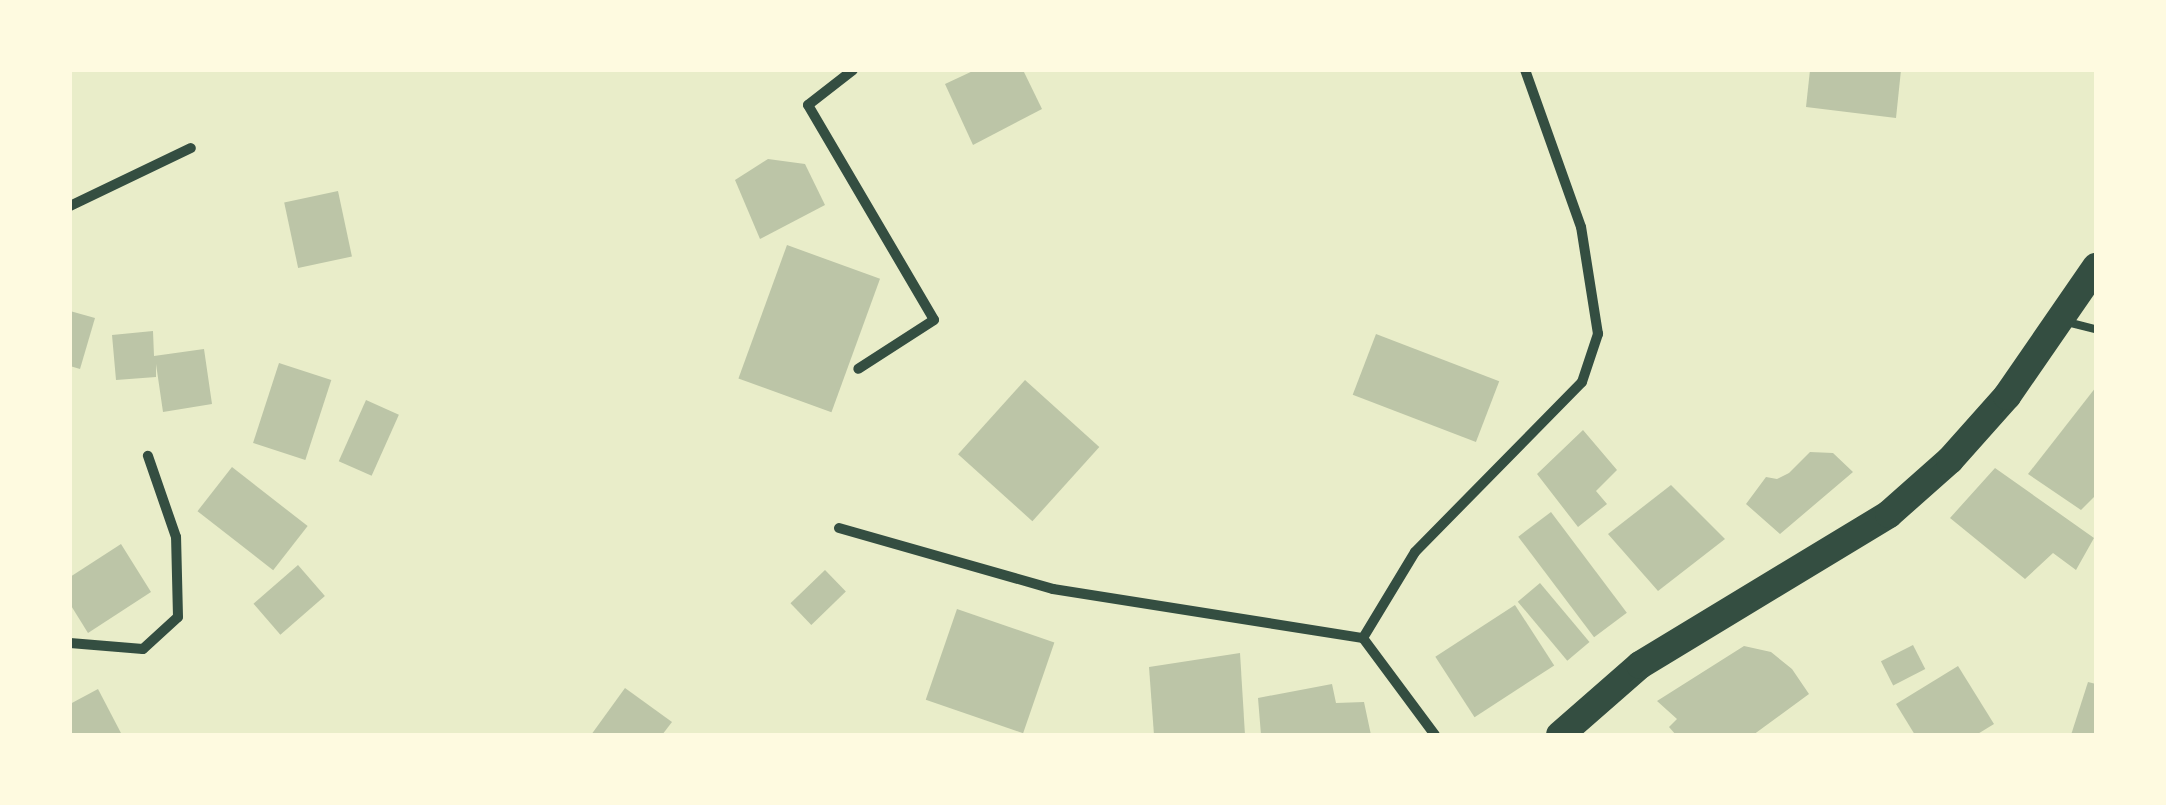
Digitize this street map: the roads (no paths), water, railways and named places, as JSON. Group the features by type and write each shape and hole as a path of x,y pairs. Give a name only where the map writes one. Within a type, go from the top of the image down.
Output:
{"highway":[{"path":"1560,735 1640,666 1889,514 1961,447 2062,321 2096,267"}],"street":[{"path":"854,70 808,104 934,320 858,369"},
{"path":"1364,638 1415,552 1582,382 1598,334 1581,228 1525,70"},
{"path":"70,206 191,148"},
{"path":"70,643 143,649 178,617 176,537 148,456"},
{"path":"839,528 1053,590 1364,638 1435,735"}],"lane":[{"path":"2062,321 2096,329"}]}
